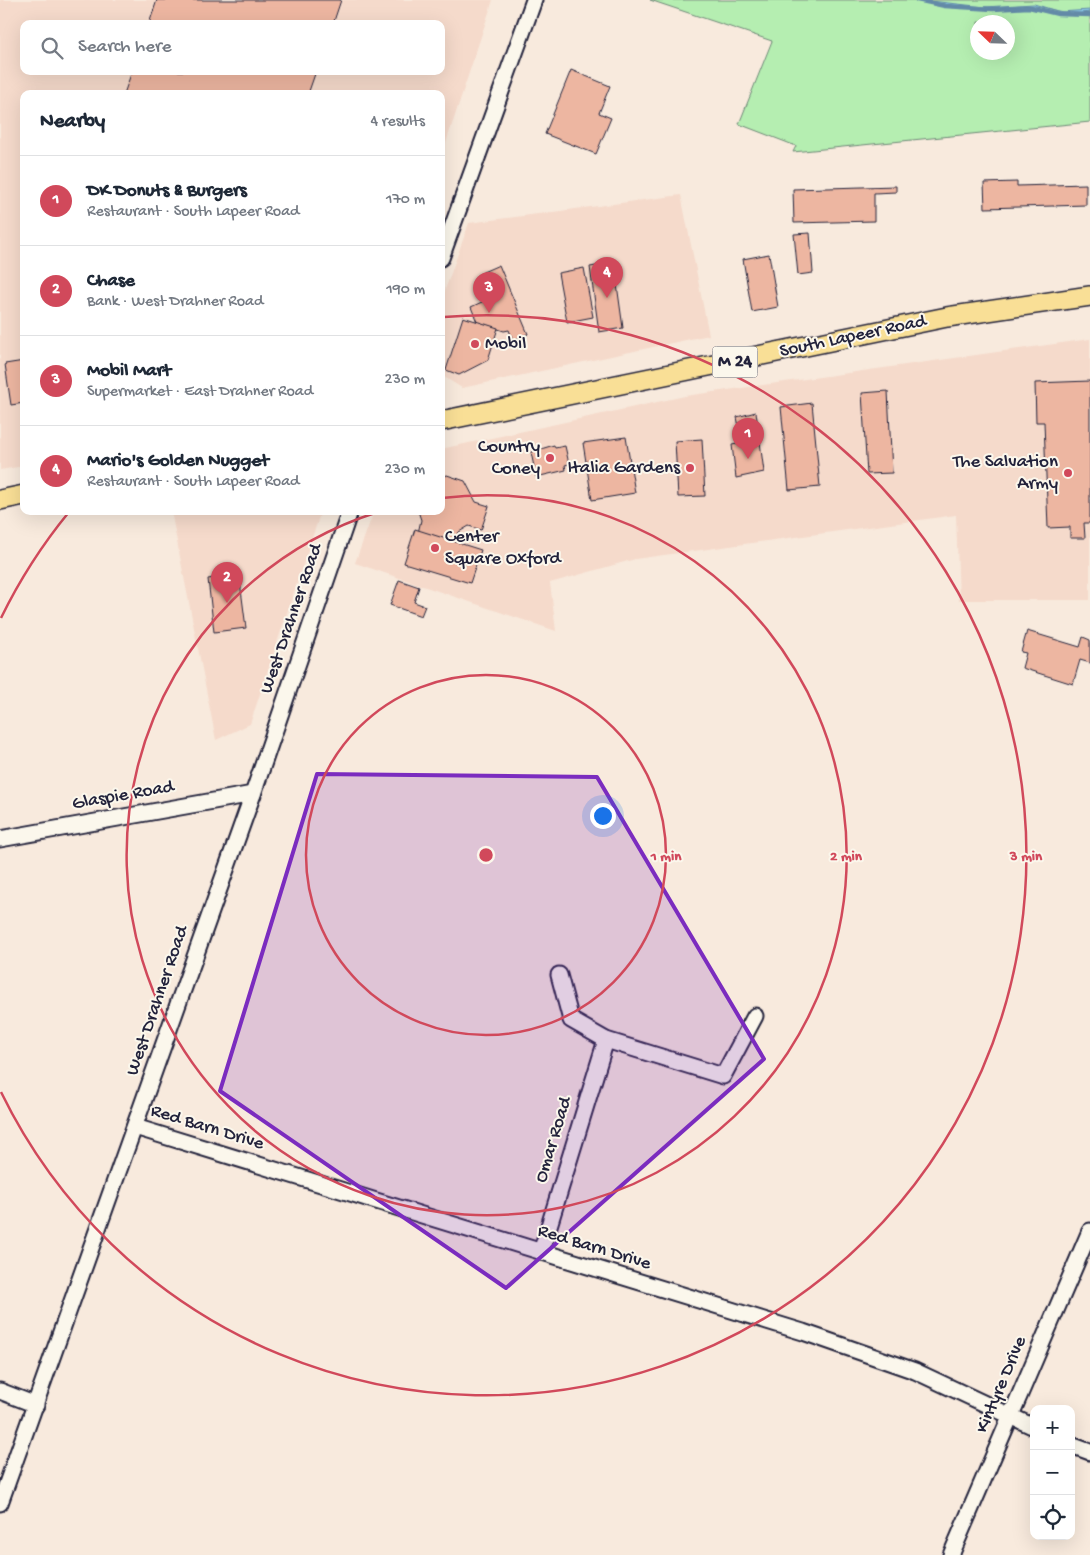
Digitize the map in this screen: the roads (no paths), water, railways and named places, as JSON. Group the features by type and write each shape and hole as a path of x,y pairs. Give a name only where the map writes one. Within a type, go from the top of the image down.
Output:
{"main road":[{"name":"South Lapeer Road","path":"445,420 947,317 1090,296"},
{"path":"0,500 20,496"}],"street":[{"path":"445,247 534,0"},
{"name":"West Drahner Road","path":"0,1503 135,1127 349,515"},
{"name":"Glaspie Road","path":"0,839 252,794"},
{"path":"559,975 571,1020 606,1040 723,1076 756,1016"},
{"name":"Omar Road","path":"541,1252 606,1040"},
{"name":"Red Barn Drive","path":"135,1127 803,1332 942,1382 1030,1424"},
{"name":"Kintyre Drive","path":"951,1555 1090,1231"},
{"path":"0,1392 36,1405"},
{"path":"1075,1446 1090,1452"}],"water":[{"path":"921,0 985,7 1034,4 1053,10 1026,5 990,8 969,7"},
{"path":"1090,10 1090,12 1081,13 1062,12"}],"waterway":[{"path":"917,0 945,6 993,9 1029,7 1058,14 1090,15"}],"place":[{"name":"Mario's Golden Nugget","path":"607,298"},
{"name":"Mobil Mart","path":"489,313"},
{"name":"Mobil","path":"475,344"},
{"name":"Country Coney","path":"550,458"},
{"name":"DK Donuts & Burgers","path":"748,459"},
{"name":"Italia Gardens","path":"690,468"},
{"name":"The Salvation Army","path":"1068,473"},
{"name":"Center Square Oxford","path":"435,548"},
{"name":"Chase","path":"227,603"}]}
